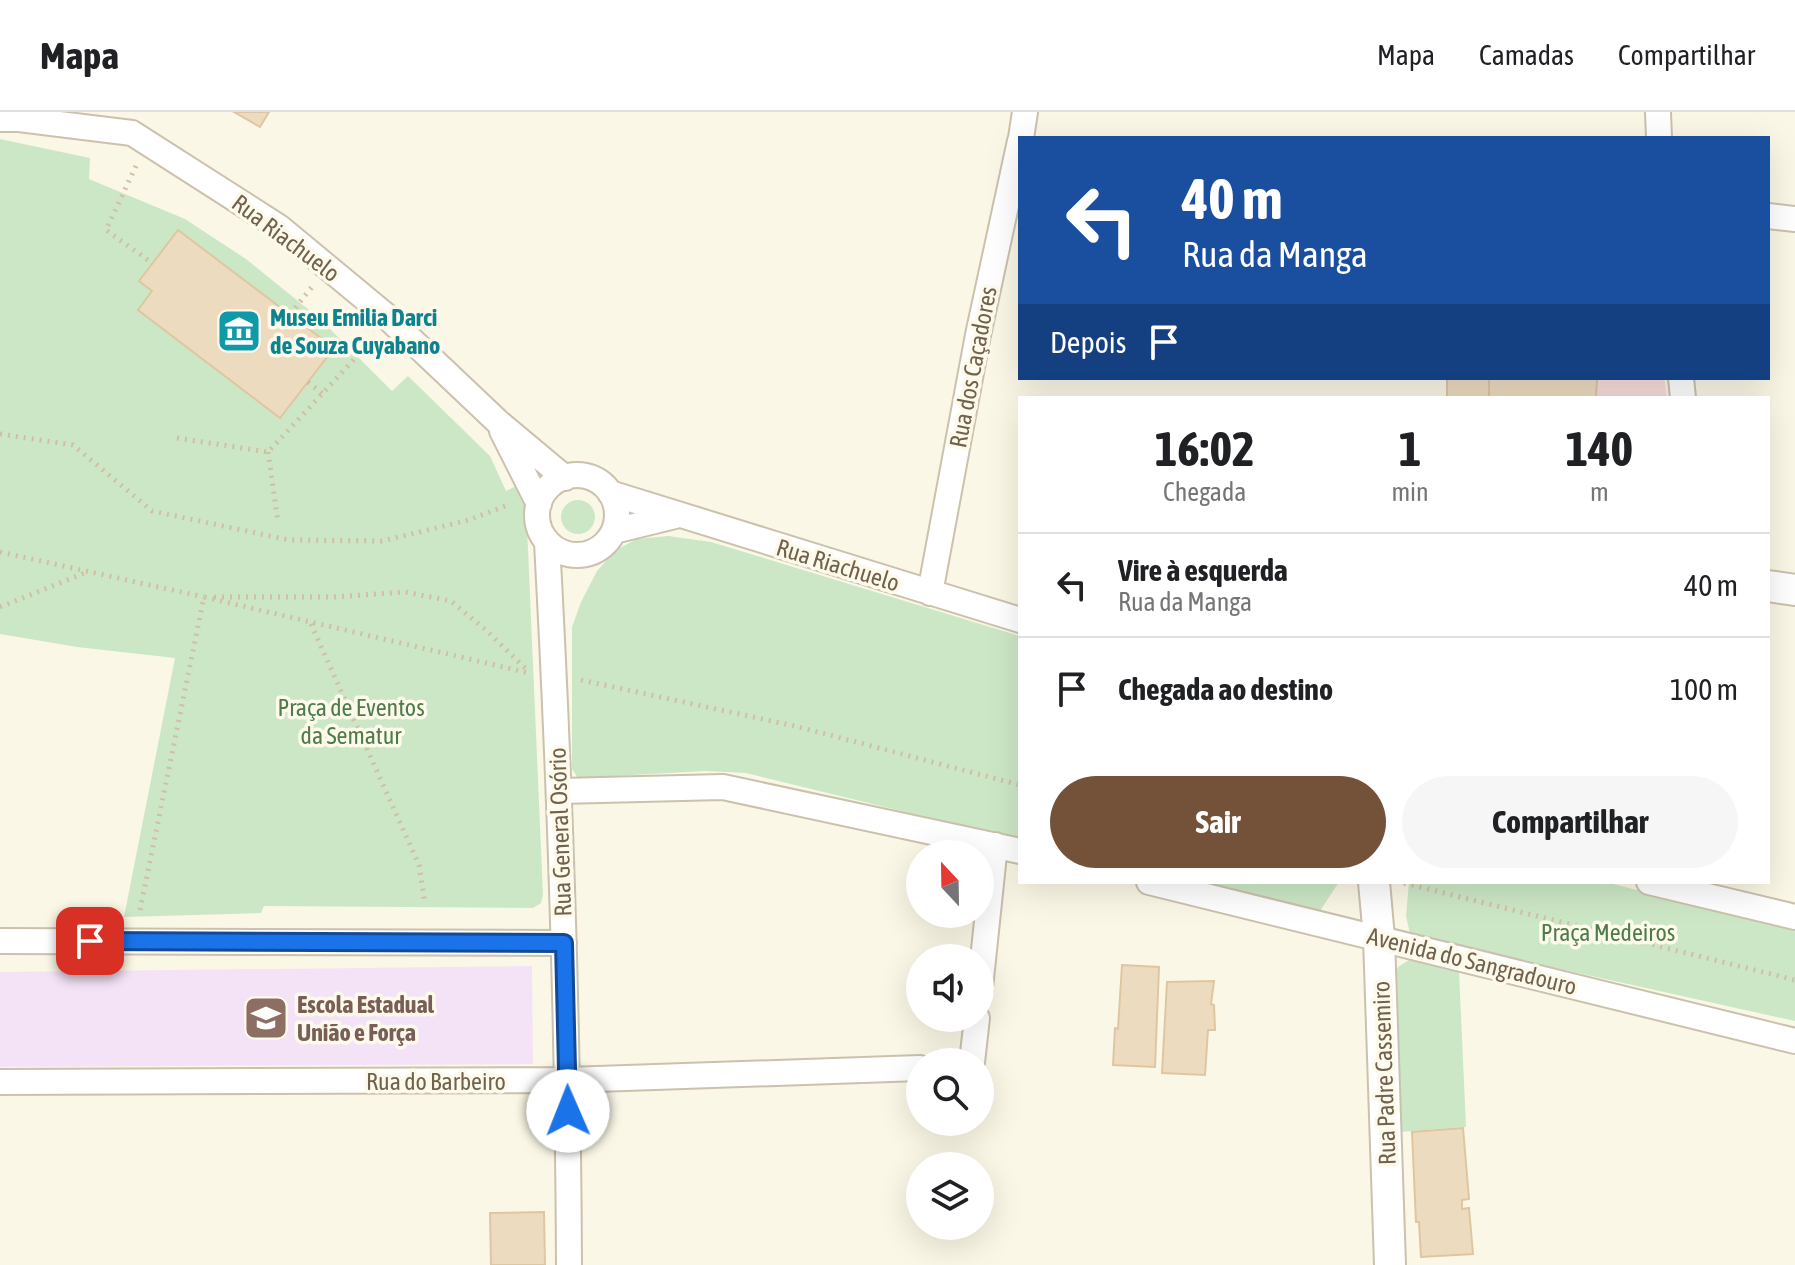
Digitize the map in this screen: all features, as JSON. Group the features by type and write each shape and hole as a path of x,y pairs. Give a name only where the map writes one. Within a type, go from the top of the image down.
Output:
{"street":[{"name":"Rua dos Caçadores","path":"1021,136 1025,112"},
{"path":"1658,112 1659,136"},
{"name":"Rua Riachuelo","path":"0,119 133,122 279,227 384,314 498,422 565,478"},
{"name":"Rua dos Caçadores","path":"930,593 978,335 1018,157"},
{"path":"1770,216 1795,219"},
{"path":"498,422 528,502 547,542 571,555 584,555 597,550 614,531 616,505 602,484 590,478 565,478 528,502"},
{"name":"Rua Riachuelo","path":"610,493 1018,619"},
{"path":"614,531 677,515"},
{"name":"Rua General Osório","path":"547,542 560,791 568,1080 569,1265"},
{"path":"553,649 571,555"},
{"path":"1770,586 1795,590"},
{"path":"560,791 723,787 1018,851"},
{"path":"985,944 995,845"},
{"name":"Avenida do Sangradouro","path":"1157,884 1795,1041"},
{"name":"Rua Padre Cassemiro","path":"1374,884 1379,938 1390,1265"},
{"path":"1657,884 1795,917"},
{"path":"0,941 564,943"},
{"name":"Rua do Barbeiro","path":"0,1082 568,1080 906,1068"}],"path":[{"path":"138,162 106,230 152,263"},
{"path":"268,452 361,352"},
{"path":"308,382 323,394"},
{"path":"0,434 73,445 152,511 289,540 382,541 528,502"},
{"path":"177,438 268,452"},
{"path":"268,452 278,522"},
{"path":"0,552 532,675 451,601 405,592 334,597 204,597"},
{"path":"0,607 88,571"},
{"path":"140,910 204,597"},
{"path":"311,624 419,865 425,904"},
{"path":"572,678 795,726 1018,784"},
{"path":"1409,885 1795,980"}],"shaded area":[{"path":"1447,380 1664,380 1667,396 1447,396"},
{"name":"Escola Estadual União e Força","path":"532,966 533,1064 0,1067 0,972"}],"green space":[{"name":"Praça de Eventos da Sematur","path":"0,139 90,158 89,179 185,219 246,259 319,318 392,391 408,376 490,456 506,491 518,485 527,526 541,903 533,908 264,906 261,913 124,917 175,658 77,647 0,634"},
{"path":"578,500 590,505 595,517 590,529 578,534 566,529 561,517 566,505"},
{"path":"668,536 711,542 1018,635 1018,840 746,773 705,771 578,778 572,769 572,627 597,571 616,550 637,539"},
{"path":"1197,884 1338,884 1320,911"},
{"name":"Praça Medeiros","path":"1409,884 1613,884 1795,929 1795,1021 1410,934 1406,916"},
{"path":"1409,960 1459,971 1466,1127 1399,1132 1395,974 1398,967"}],"building":[{"path":"234,112 269,112 260,127"},
{"name":"Museu Emilia Darci de Souza Cuyabano","path":"178,230 334,348 280,418 138,310 152,291 139,281"},
{"path":"1447,380 1489,380 1489,396 1447,396"},
{"path":"1489,380 1597,380 1596,396 1489,396"},
{"path":"1122,965 1159,967 1155,1067 1113,1065"},
{"path":"1214,981 1211,1004 1214,1005 1215,1030 1208,1030 1205,1075 1162,1073 1167,982"},
{"path":"1463,1128 1469,1199 1462,1200 1462,1209 1469,1208 1473,1254 1421,1257 1419,1222 1416,1222 1412,1132"},
{"path":"544,1212 545,1265 491,1265 490,1213"}],"place":[{"name":"Museu Emilia Darci de Souza Cuyabano","path":"239,331"},
{"name":"Escola Estadual União e Força","path":"266,1018"}],"route":[{"path":"90,941 564,943 568,1111"}]}
